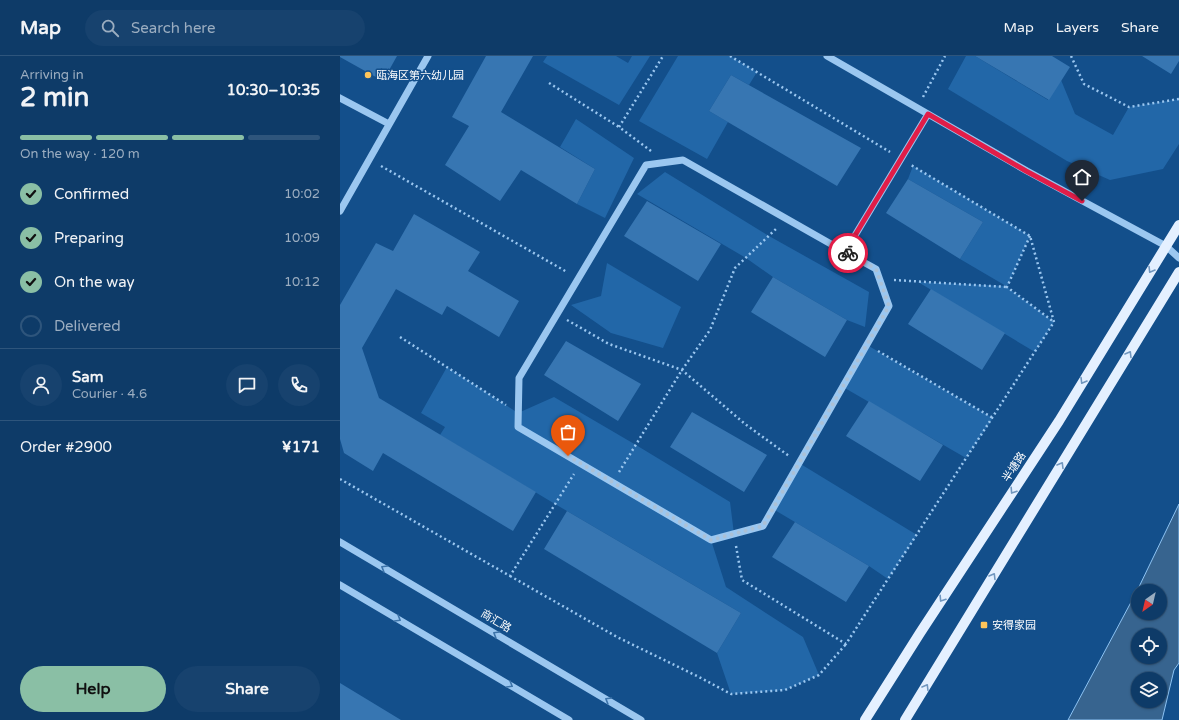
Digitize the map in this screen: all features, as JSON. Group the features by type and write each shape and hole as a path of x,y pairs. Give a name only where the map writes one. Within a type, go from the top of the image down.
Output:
{"main road":[{"name":"半塘路","path":"865,720 920,633 1059,422 1179,225"},
{"path":"905,720 1179,272"}],"street":[{"path":"340,211 428,56"},
{"path":"827,56 1026,171 1166,246 1179,258"},
{"path":"340,98 389,124"},
{"path":"845,252 928,114"},
{"path":"683,160 787,219 876,269 889,306 763,526 711,540 518,427 519,378 646,165 683,160"},
{"name":"商汇路","path":"340,542 641,720"},
{"path":"340,585 569,720"}],"path":[{"path":"619,127 663,56"},
{"path":"340,479 617,637 731,694 785,690 818,675 846,644 1054,322 1030,236 730,56"},
{"path":"917,108 945,56"},
{"path":"1071,56 1084,84 1129,107 1179,99"},
{"path":"550,83 619,127 666,162"},
{"path":"369,159 578,278"},
{"path":"613,482 682,370 710,330 735,268 787,219"},
{"path":"1007,287 1030,236"},
{"path":"879,280 1007,287 1054,322"},
{"path":"557,314 609,344 682,370 745,424 799,463"},
{"path":"400,337 518,413"},
{"path":"867,345 993,418"},
{"path":"510,576 581,463"},
{"path":"734,534 742,580 846,644"}],"shaded area":[{"path":"547,56 616,56 628,63 632,56 650,56 619,105 543,62"},
{"path":"678,56 730,56 757,72 749,85 731,75 709,111 728,122 707,159 639,121"},
{"path":"966,56 975,56 1048,100 1061,80 1075,114 1113,135 1129,107 1179,99 1179,144 1163,169 1110,180 1067,161 948,89"},
{"path":"576,119 634,158 605,218 577,204 595,169 560,147"},
{"path":"913,166 1030,236 1007,287 1054,322 1035,352 918,282 1006,286 960,259 983,222 908,179"},
{"path":"665,172 769,236 869,292 865,327 847,320 773,277 746,258 637,194"},
{"path":"607,263 681,307 663,348 611,333 571,305 601,296"},
{"path":"867,345 993,418 966,458 843,387"},
{"path":"447,367 518,413 554,397 730,502 734,534 711,540 726,587 803,637 819,675 785,690 731,694 717,653 741,613 440,435 445,427 421,413"},
{"path":"799,463 917,535 888,579 869,566 773,509"},
{"path":"1179,504 1179,663 1174,670 1167,699 1167,672 1131,672 1131,708 1165,708 1162,720 1068,720 1131,602 1131,620 1167,620 1167,584 1140,584"}],"building":[{"path":"340,56 397,56 383,81"},
{"path":"486,56 533,56 501,112 595,169 577,204 521,170 500,201 445,165 469,126 452,117"},
{"path":"975,56 1052,56 1070,67 1049,100"},
{"path":"1142,56 1179,56 1179,61 1171,74"},
{"path":"731,75 861,148 837,186 709,111"},
{"path":"908,179 983,222 960,259 886,213"},
{"path":"647,201 721,244 698,281 624,236"},
{"path":"414,214 480,252 468,271 519,301 499,337 447,306 442,315 396,289 362,348 379,398 536,492 513,531 383,453 373,471 344,453 340,439 340,305 376,243 393,251"},
{"path":"773,277 847,320 825,357 751,312"},
{"path":"931,289 1005,333 982,370 908,324"},
{"path":"566,341 641,384 618,421 544,375"},
{"path":"869,401 943,445 920,481 846,436"},
{"path":"692,412 767,455 744,492 670,447"},
{"path":"567,511 741,613 717,653 544,549"},
{"path":"795,522 869,566 846,602 772,557"},
{"path":"340,683 401,720 340,720"}],"way so far":[{"path":"568,456 711,540 763,526 889,306 876,269 848,253"}],"place":[{"name":"瓯海区第六幼儿园","path":"368,75"},
{"name":"安得家园","path":"984,625"}],"route":[{"path":"848,253 845,252 928,114 1026,171 1082,201"}]}
